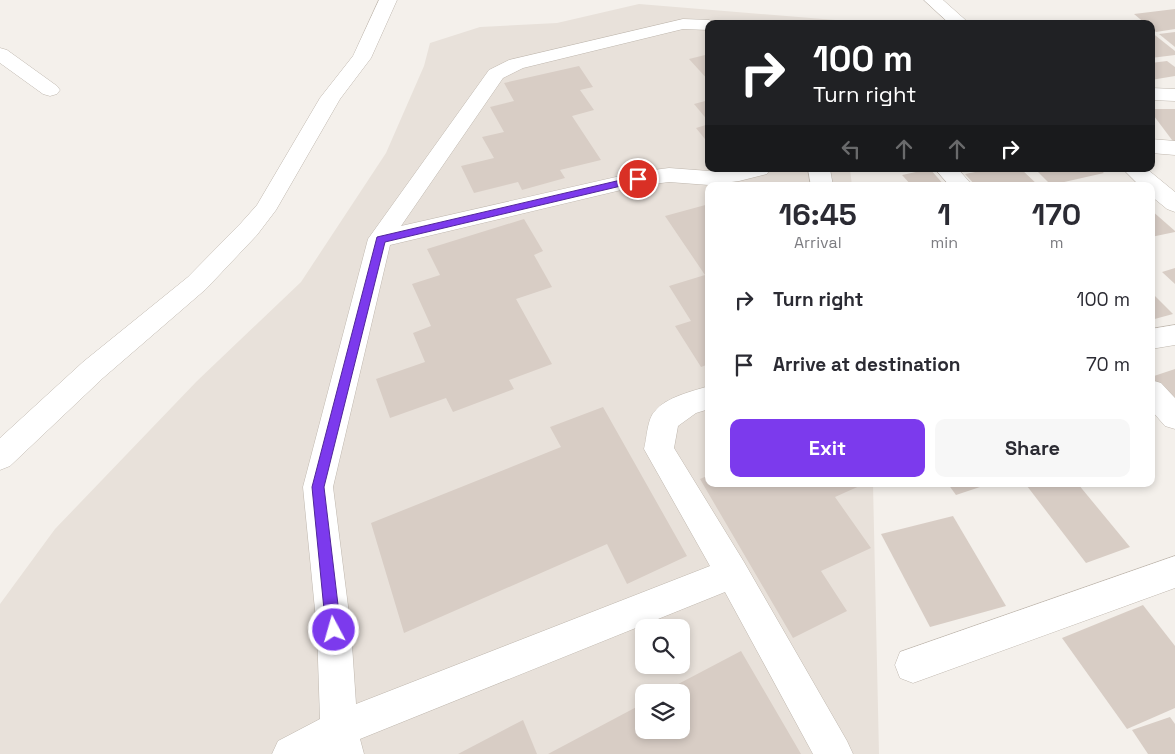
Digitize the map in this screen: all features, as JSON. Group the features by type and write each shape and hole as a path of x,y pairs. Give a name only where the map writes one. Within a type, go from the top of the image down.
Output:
{"street":[{"path":"0,457 93,370 197,283 249,229 265,210 330,98 369,48 388,0"},
{"path":"933,0 956,20"},
{"path":"342,742 334,630 318,487 380,239 496,74 516,64 683,24 705,26"},
{"path":"0,54 50,90"},
{"path":"1155,94 1175,95"},
{"path":"1155,146 1175,148"},
{"path":"380,239 638,179 669,174 709,178 747,172"},
{"path":"949,172 958,182"},
{"path":"1138,172 1149,182"},
{"path":"1155,187 1175,204"},
{"path":"1155,338 1175,336"},
{"path":"1155,395 1175,417"},
{"path":"705,398 686,405 666,419 659,449 732,573 834,754"},
{"path":"913,665 1175,572"},
{"path":"291,754 342,742 732,573"}],"shaded area":[{"path":"639,4 835,20 705,20 705,172 850,172 852,182 705,182 705,487 873,487 879,754 0,754 0,604 55,529 197,381 301,282 386,153 424,66 430,43 480,27 557,23"}],"building":[{"path":"1175,9 1175,29 1156,32 1155,20 1141,20 1134,14"},
{"path":"1175,32 1175,47 1159,34"},
{"path":"1155,35 1175,51 1175,55 1155,58"},
{"path":"705,55 705,77 689,59"},
{"path":"1167,61 1175,67 1175,76 1155,79 1155,62"},
{"path":"579,66 593,87 580,90 594,110 572,116 601,160 560,170 565,178 522,190 518,182 474,193 461,166 494,158 482,137 504,132 490,107 514,101 504,83"},
{"path":"705,101 705,117 694,104"},
{"path":"1155,109 1175,109 1175,144 1155,117"},
{"path":"705,125 705,139 696,128"},
{"path":"916,172 933,172 941,182 908,182 902,175"},
{"path":"975,172 1024,172 1035,182 972,182 965,174"},
{"path":"1038,172 1104,173 1064,182 1048,182"},
{"path":"705,205 705,275 665,216"},
{"path":"1155,214 1175,231 1155,236"},
{"path":"524,219 543,251 534,255 552,287 516,299 552,364 509,380 514,389 453,412 446,398 390,418 376,379 425,362 413,333 431,326 412,284 440,275 427,249"},
{"path":"1175,268 1175,284 1162,272"},
{"path":"705,275 705,366 701,367 675,326 691,321 669,286"},
{"path":"1155,296 1173,314 1155,319"},
{"path":"1175,369 1175,404 1155,383 1155,376"},
{"path":"603,407 687,556 627,584 607,544 404,633 371,523 561,447 550,427"},
{"path":"705,477 705,487 857,487 835,497 871,548 821,571 847,611 793,638 700,479"},
{"path":"950,487 980,487 956,495"},
{"path":"1028,487 1080,487 1130,547 1086,563"},
{"path":"953,516 1006,606 930,627 881,534"},
{"path":"1143,605 1175,646 1175,708 1127,729 1062,638"},
{"path":"741,651 801,754 548,754 635,708 635,739 690,739 690,684 678,684"},
{"path":"1170,717 1175,724 1175,754 1148,754 1132,730"},
{"path":"523,720 537,754 458,754"}],"route":[{"path":"334,630 318,487 380,239 638,179"}]}
